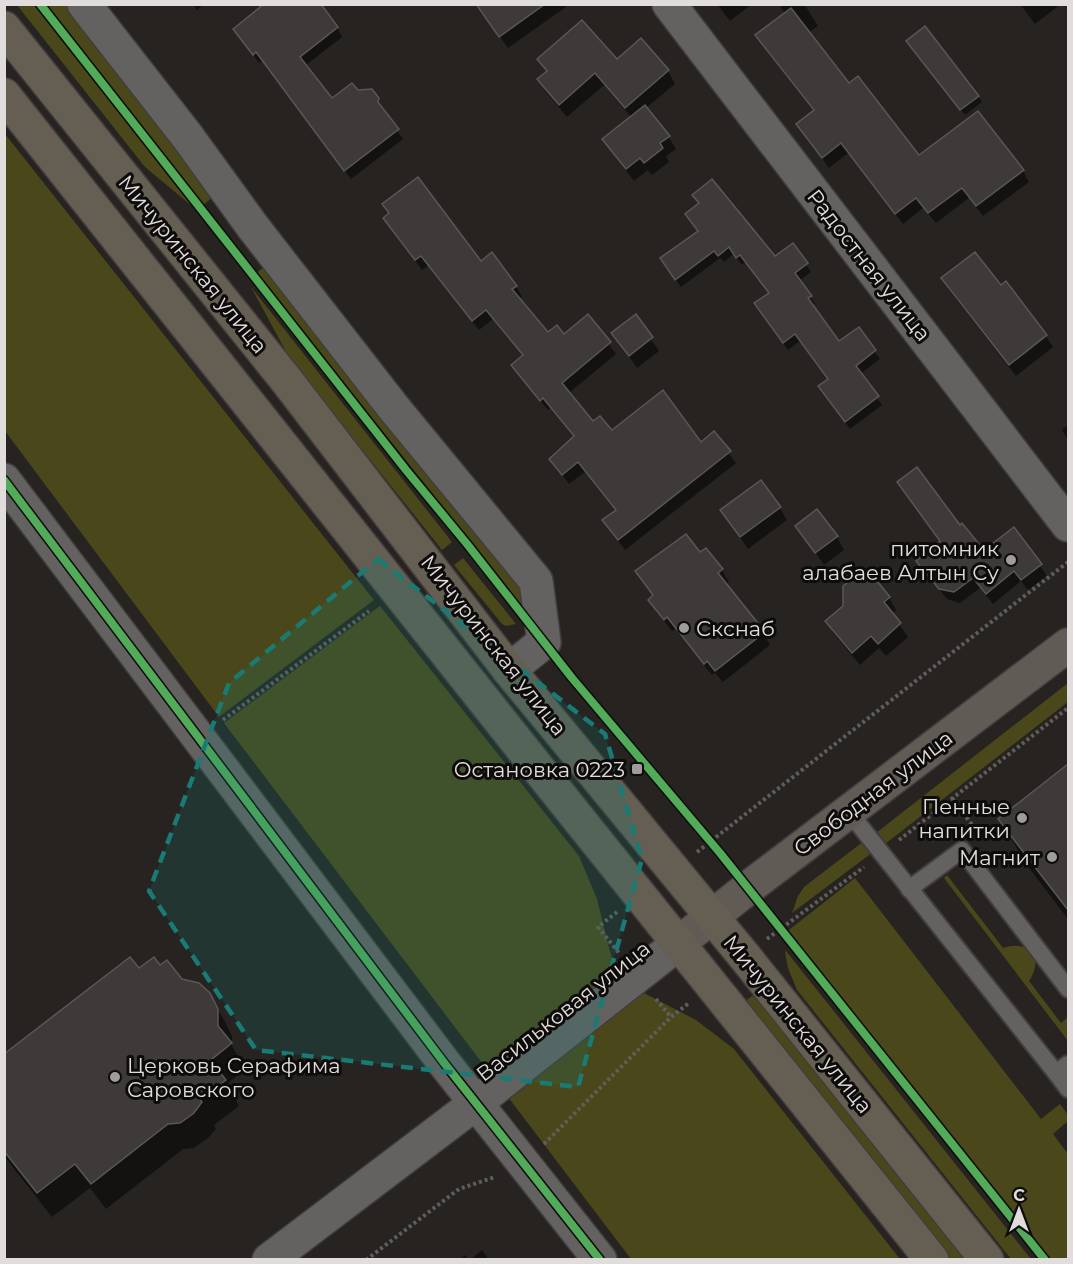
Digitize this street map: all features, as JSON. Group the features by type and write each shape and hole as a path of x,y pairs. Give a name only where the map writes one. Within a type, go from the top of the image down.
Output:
{"main road":[{"name":"Мичуринская улица","path":"4,28 287,381 509,670 712,916 987,1260"},
{"name":"Мичуринская улица","path":"4,95 211,359 932,1260"},
{"name":"Свободная улица","path":"679,943 1068,645"}],"street":[{"path":"84,4 393,407 536,581 544,642 509,670"},
{"name":"Радостная улица","path":"669,4 1068,525"},
{"path":"4,480 476,1103 600,1260"},
{"name":"Васильковая улица","path":"269,1260 476,1103 679,943"}],"lane":[{"path":"849,812 909,889 1062,1069 1068,1089"},
{"path":"909,889 962,850 1068,989"}],"path":[{"path":"674,870 713,845 1068,562"},
{"path":"198,739 369,611"},
{"path":"745,957 882,854 1068,708"},
{"path":"703,833 713,845"},
{"path":"748,888 787,936"},
{"path":"640,895 598,927 670,1017"},
{"path":"544,1145 670,1017 712,984"},
{"path":"366,1260 459,1189 497,1176"}],"highlighted area":[{"path":"378,559 605,734 642,859 578,1087 256,1050 149,891 229,683"}],"shaded area":[{"path":"17,5 34,5 193,207 145,167"},
{"path":"45,5 65,5 214,196 202,206"},
{"path":"5,134 374,600 219,717 5,431"},
{"path":"268,264 526,593 528,613 256,273"},
{"path":"251,287 452,542 442,550 290,359"},
{"path":"463,558 516,624 506,626 502,624 454,565"},
{"path":"380,606 579,856 597,899 609,948 620,974 642,992 696,1020 734,1049 900,1259 631,1259 224,723"},
{"path":"1068,683 1068,702 885,844 876,833"},
{"path":"864,841 873,852 792,913 804,887"},
{"path":"947,875 1003,948 1020,946 1032,952 1035,965 1034,973 1029,981 1061,1023 1068,1017 1068,1041 944,878"},
{"path":"855,878 1041,1119 1060,1104 1068,1115 1068,1121 1053,1134 1068,1154 1068,1259 1046,1259 787,936 789,930"},
{"path":"786,951 1031,1259 1011,1259 797,990 788,968"},
{"path":"752,996 758,999 965,1259 950,1259 749,1007 747,1000"}],"building":[{"path":"264,4 321,4 338,27 300,57 332,98 352,83 358,90 372,89 379,98 378,102 399,129 344,171 256,52 253,55 233,29"},
{"path":"476,4 545,4 499,37"},
{"path":"791,8 849,83 858,76 919,155 978,111 1024,170 976,206 962,188 928,213 916,198 895,214 841,143 822,158 796,124 814,110 755,35"},
{"path":"582,20 617,59 641,38 669,70 625,108 595,73 559,105 537,79 547,71 537,59"},
{"path":"925,26 979,96 960,110 906,41"},
{"path":"645,105 670,136 660,143 663,148 644,163 640,158 626,169 602,139"},
{"path":"418,177 481,261 492,252 517,286 512,289 548,332 557,325 564,334 588,314 611,342 562,383 593,421 600,416 612,430 663,390 701,442 714,431 731,451 618,540 602,520 616,510 578,462 562,475 549,459 574,436 543,398 540,401 511,365 523,355 486,310 472,321 421,256 415,260 383,218 389,213 382,204"},
{"path":"712,179 775,256 793,243 808,263 795,273 812,296 808,298 839,341 859,327 876,350 856,366 879,396 845,422 818,386 828,379 795,334 783,343 754,303 769,293 740,255 736,258 729,247 718,256 714,251 675,280 660,258 698,231 685,214 699,203 692,195"},
{"path":"975,252 1001,285 1006,281 1047,335 1009,365 941,278"},
{"path":"636,314 653,337 629,356 611,333"},
{"path":"917,467 960,525 962,523 984,550 1014,527 1042,564 1021,580 1014,571 986,594 973,578 954,592 939,589 916,561 940,541 897,482"},
{"path":"761,480 781,507 740,537 720,510"},
{"path":"817,509 838,536 815,553 795,526"},
{"path":"686,534 700,552 706,548 723,569 718,573 765,632 715,671 707,661 704,664 667,617 664,620 648,600 653,595 635,571"},
{"path":"858,574 873,576 890,597 884,602 901,623 878,644 871,636 852,653 825,621 843,606 843,586"},
{"path":"1068,764 1068,910 998,819"},
{"name":"Церковь Серафима Саровского","path":"130,957 139,968 154,957 160,965 167,960 182,979 199,983 210,993 218,1009 218,1026 232,1043 211,1060 226,1080 200,1099 202,1102 194,1113 180,1123 168,1124 91,1184 75,1164 37,1193 4,1151 4,1054"}],"cycle path":[{"path":"40,4 572,678 720,853 1045,1260"},
{"path":"4,480 445,1064 600,1260"}],"place":[{"name":"питомник алабаев Алтын Су","path":"1011,560"},
{"name":"Скснаб","path":"684,628"},
{"name":"Остановка 0223","path":"637,769"},
{"name":"Пенные напитки","path":"1022,818"},
{"name":"Магнит","path":"1052,857"},
{"name":"Церковь Серафима Саровского","path":"115,1077"}]}
